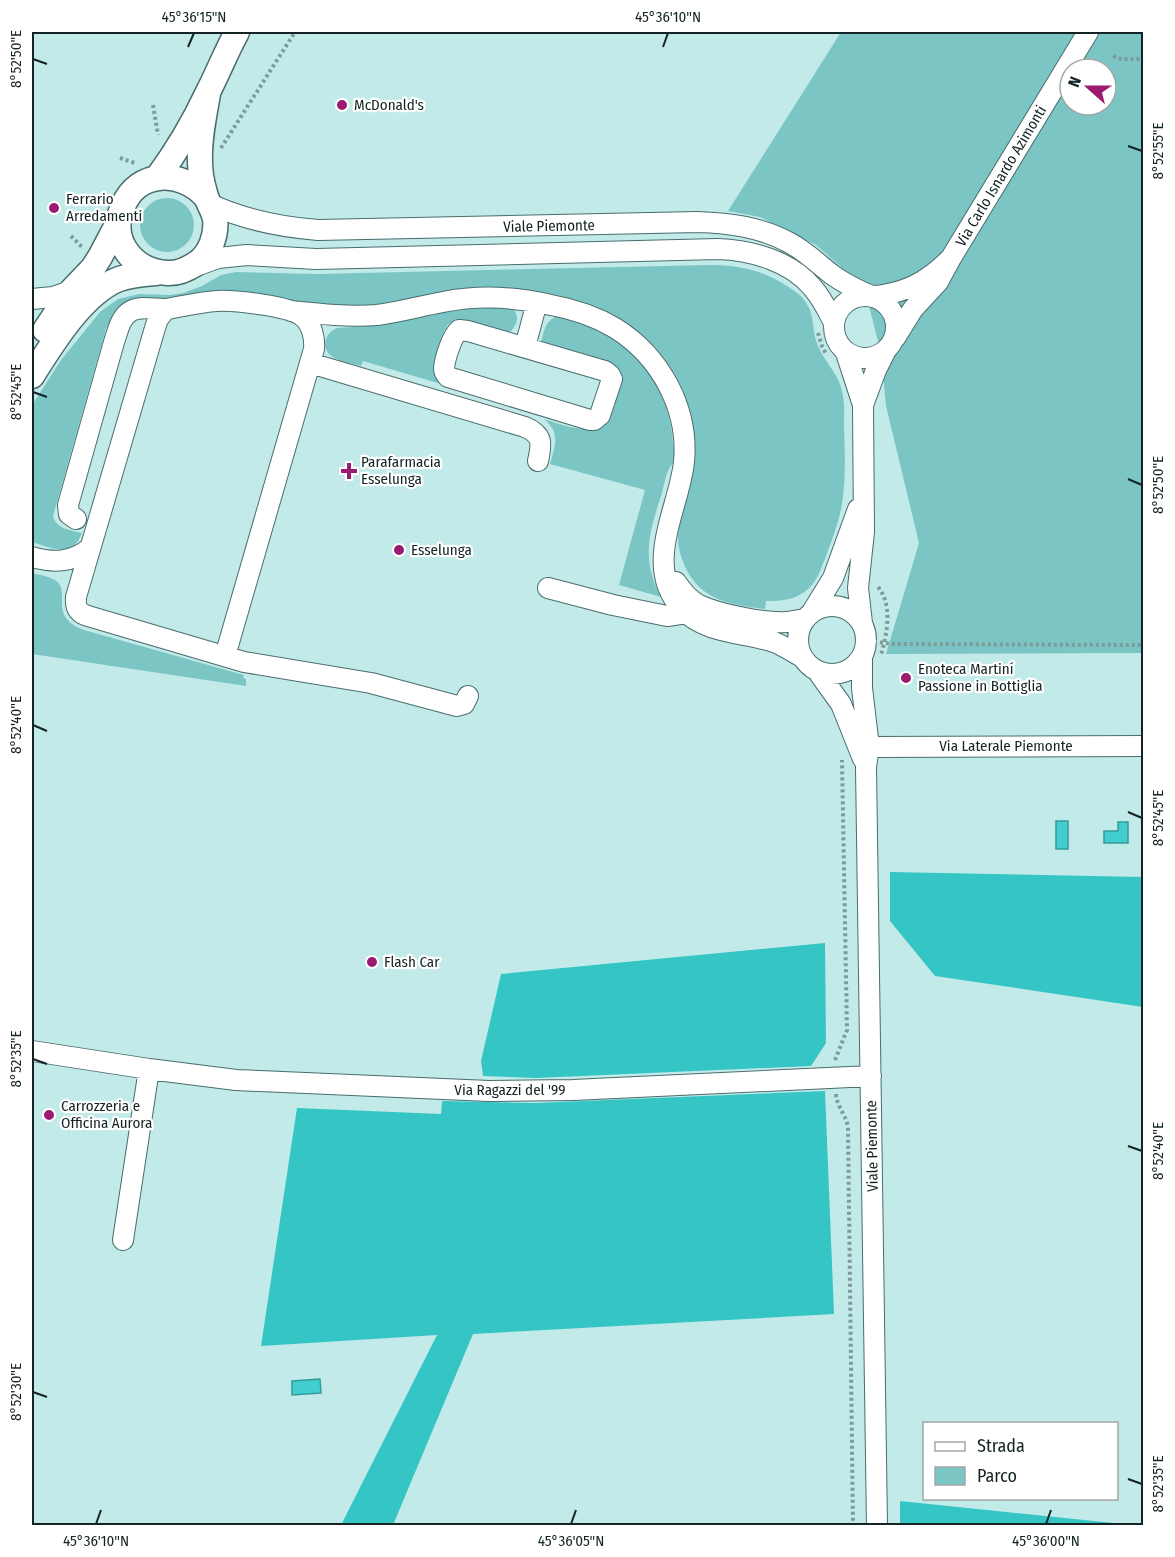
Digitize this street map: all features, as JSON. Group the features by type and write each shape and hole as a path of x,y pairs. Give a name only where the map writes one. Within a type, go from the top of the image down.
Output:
{"main road":[{"path":"32,351 71,291 93,268 100,257 131,193 143,183 148,171 180,145 208,94 237,32"},
{"path":"32,376 60,334 96,292 124,278 156,273 172,274 188,269 201,260 210,248 215,234 215,218 201,174 200,151 208,94"},
{"path":"148,171 186,181 199,189 208,200"},
{"path":"119,221 120,236 125,249 138,264 156,273"}],"street":[{"name":"Via Carlo Isnardo Azimonti","path":"890,345 913,309 938,282 1088,32"},
{"name":"Viale Piemonte","path":"208,200 251,220 318,230 697,222 737,225 765,232 790,242 835,277 873,297"},
{"name":"Viale Piemonte","path":"188,269 218,258 247,255 316,259 742,251 794,271 812,286 822,300 826,325"},
{"name":"Via Carlo Isnardo Azimonti","path":"873,297 918,285 931,277 951,258"},
{"path":"32,299 53,297 71,291"},
{"path":"855,297 873,297 887,304 896,319 897,328 890,345 875,358 839,356 836,338 826,325 841,307 855,297"},
{"path":"76,519 69,514 68,505 114,342 121,322 132,310 166,309 223,300 291,311 349,317 400,312 468,298 501,298 537,302 577,311 615,328 642,350 667,382 682,423 684,456 667,529 664,561 666,578 677,603 698,621 716,628 776,643 802,657"},
{"path":"525,346 537,302"},
{"path":"166,309 158,319 155,328 90,548 78,591 76,606 79,612 244,662 381,685 457,706 464,704 468,696"},
{"path":"291,311 306,320 314,339 312,356"},
{"path":"225,656 312,356 326,330 349,317"},
{"path":"114,342 132,325 155,328"},
{"path":"459,330 525,346 600,369 610,375 611,382 602,412 598,417 590,420 450,378 445,373 444,367 454,336 459,330"},
{"name":"Viale Piemonte","path":"877,1526 867,767 869,747 862,688 869,641 858,588 864,532 863,405 876,370 890,345"},
{"path":"312,356 525,427 535,432 541,441 538,461"},
{"name":"Viale Piemonte","path":"839,356 863,405"},
{"name":"Viale Piemonte","path":"809,615 836,571 863,495"},
{"path":"666,541 669,564 678,584 699,604 720,612 787,622 831,606 850,610 857,616 869,641 855,666 837,675 827,675 809,666 798,648 800,627 809,615"},
{"path":"39,559 70,560 90,548"},
{"path":"39,559 72,579 78,591"},
{"path":"548,588 667,616 687,613"},
{"name":"Viale Piemonte","path":"818,672 841,704 867,767"},
{"name":"Via Laterale Piemonte","path":"869,747 1143,746"},
{"name":"Via Ragazzi del '99","path":"32,1051 214,1078 499,1091 573,1090 871,1076"},
{"path":"123,1240 150,1069"}],"path":[{"path":"218,152 295,32"},
{"path":"1113,56 1121,59 1143,59"},
{"path":"153,105 158,135"},
{"path":"120,158 148,171"},
{"path":"826,325 822,346 839,356"},
{"path":"869,641 887,633 886,605 880,589 872,581"},
{"path":"869,641 1143,645"},
{"path":"869,641 881,655"},
{"path":"835,1064 847,1030 842,753"},
{"path":"836,1088 838,1103 848,1127 853,1526"}],"green space":[{"path":"841,32 1143,32 1143,653 886,654 919,543 886,406 881,353 869,306 840,266 816,245 760,217 728,211"},
{"path":"162,198 172,198 182,202 190,210 194,225 190,240 182,248 172,252 162,252 152,248 144,240 140,230 140,220 144,210 152,202"},
{"path":"709,265 740,267 759,272 801,296 812,316 815,337 820,349 842,391 845,466 841,511 833,537 821,569 812,585 794,597 766,601 765,609 725,602 704,591 695,583 682,559 678,535 693,470 695,444 690,411 685,396 670,366 660,353 635,329 604,311 570,298 508,288 460,289 372,305 332,307 147,299 124,310 111,321 106,329 53,516 60,526 82,533 78,541 67,549 54,549 32,542 32,405 61,360 100,312 118,299 139,294 183,293 202,286 221,275 236,272 317,274"},
{"path":"468,309 510,309 514,310 517,321 510,332 462,320 455,320 446,327 438,346 434,367 434,373 441,384 363,361 361,366 344,362 333,357 326,349 327,336 337,328 383,325"},
{"path":"555,317 588,326 630,352 649,374 663,400 671,428 674,462 669,468 653,522 649,546 651,571 661,597 619,585 645,490 550,464 555,445 555,434 544,419 579,428 596,427 610,416 619,386 617,372 607,361 541,342 547,324"},
{"path":"32,573 55,580 60,585 66,618 84,630 244,675 246,686 32,654"}],"shaded area":[{"path":"1056,821 1068,821 1068,849 1056,849"},
{"path":"1118,822 1128,822 1128,843 1104,843 1104,831 1118,831"},
{"path":"890,872 1143,877 1143,1007 935,976 890,921"},
{"path":"825,943 826,1043 811,1066 536,1078 483,1076 481,1061 501,974"},
{"path":"825,1091 834,1314 473,1334 393,1525 341,1525 437,1335 261,1346 297,1108 441,1114 442,1101 535,1103"},
{"path":"320,1379 321,1393 292,1395 292,1381"},
{"path":"900,1501 1133,1525 900,1525"}],"place":[{"name":"McDonald's","path":"342,105"},
{"name":"Ferrario Arredamenti","path":"54,208"},
{"name":"Parafarmacia Esselunga","path":"349,471"},
{"name":"Esselunga","path":"399,550"},
{"name":"Enoteca Martiní Passione in Bottiglia","path":"906,678"},
{"name":"Flash Car","path":"372,962"},
{"name":"Carrozzeria e Officina Aurora","path":"49,1115"}]}
